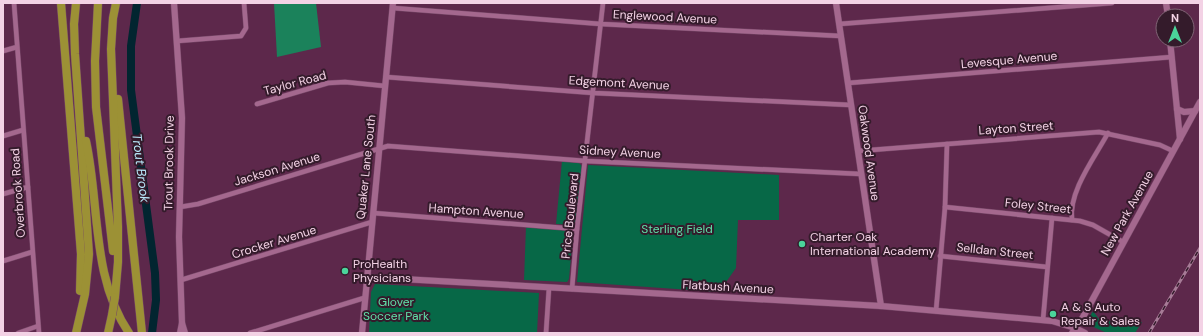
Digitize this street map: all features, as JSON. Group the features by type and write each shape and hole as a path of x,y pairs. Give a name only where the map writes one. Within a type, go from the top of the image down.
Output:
{"highway":[{"path":"61,3 81,261 81,285 76,333"},
{"path":"76,3 74,43 89,254 85,294 76,333"},
{"path":"98,3 95,61 96,112 111,225 116,286"},
{"path":"108,333 115,297 118,227 111,37 116,3"},
{"path":"112,74 117,92 142,333"},
{"path":"80,125 87,145 107,288 115,309 129,333"}],"main road":[{"name":"Trout Brook Drive","path":"174,3 183,150 180,207 182,323 180,333"},
{"name":"Oakwood Avenue","path":"836,3 881,306"},
{"name":"Quaker Lane South","path":"362,333 364,298 393,6"},
{"path":"1171,48 1180,139"},
{"name":"New Park Avenue","path":"1074,330 1083,317 1200,102"},
{"path":"1177,109 1184,112 1195,111"},
{"name":"Flatbush Avenue","path":"366,277 881,306 1043,320 1085,333"},
{"name":"Trout Brook Drive","path":"182,323 185,333"}],"street":[{"name":"Overbrook Road","path":"14,3 39,333"},
{"path":"177,41 241,36 246,28 244,3"},
{"name":"Price Boulevard","path":"572,289 577,229 594,93 603,3"},
{"path":"839,24 1112,3"},
{"name":"Englewood Avenue","path":"393,6 601,24 841,36"},
{"path":"3,51 17,47"},
{"name":"Levesque Avenue","path":"848,82 1172,57"},
{"name":"Edgemont Avenue","path":"386,77 594,93 851,105"},
{"name":"Taylor Road","path":"257,104 328,83 385,86"},
{"path":"3,136 23,130"},
{"name":"Layton Street","path":"858,151 1094,132 1108,133 1160,146 1173,151"},
{"path":"1072,220 1071,207 1074,194 1108,133"},
{"path":"936,311 945,207 947,144"},
{"name":"Sidney Avenue","path":"379,148 388,146 586,161 861,174"},
{"name":"Jackson Avenue","path":"180,207 198,204 379,148"},
{"path":"3,194 28,187"},
{"name":"Foley Street","path":"945,207 1072,220 1093,225 1123,242"},
{"name":"Hampton Avenue","path":"373,213 577,229"},
{"path":"1043,320 1052,218"},
{"name":"Crocker Avenue","path":"181,280 372,222"},
{"path":"3,261 32,252"},
{"name":"Selldan Street","path":"940,256 1047,267"},
{"path":"546,333 549,288"},
{"path":"250,333 364,298"},
{"path":"18,333 38,326"}],"green space":[{"path":"274,3 316,3 321,47 277,57"},
{"path":"562,161 579,163 583,167 577,223 573,225 556,224"},
{"name":"Sterling Field","path":"588,165 779,175 779,220 738,220 736,268 719,292 577,282"},
{"path":"526,227 571,231 573,234 569,279 567,282 524,280"},
{"name":"Glover Soccer Park","path":"375,284 539,293 537,333 369,333 371,292"},
{"path":"1093,311 1099,319 1122,323 1123,320 1142,322 1135,333 1107,333 1089,325 1089,318"}],"waterway":[{"name":"Trout Brook","path":"137,3 131,46 131,90 155,273 156,300 152,333"}],"railway":[{"path":"1149,333 1200,248"}],"place":[{"name":"Charter Oak International Academy","path":"802,244"},
{"name":"ProHealth Physicians","path":"345,271"},
{"name":"A & S Auto Repair & Sales","path":"1053,314"}]}
